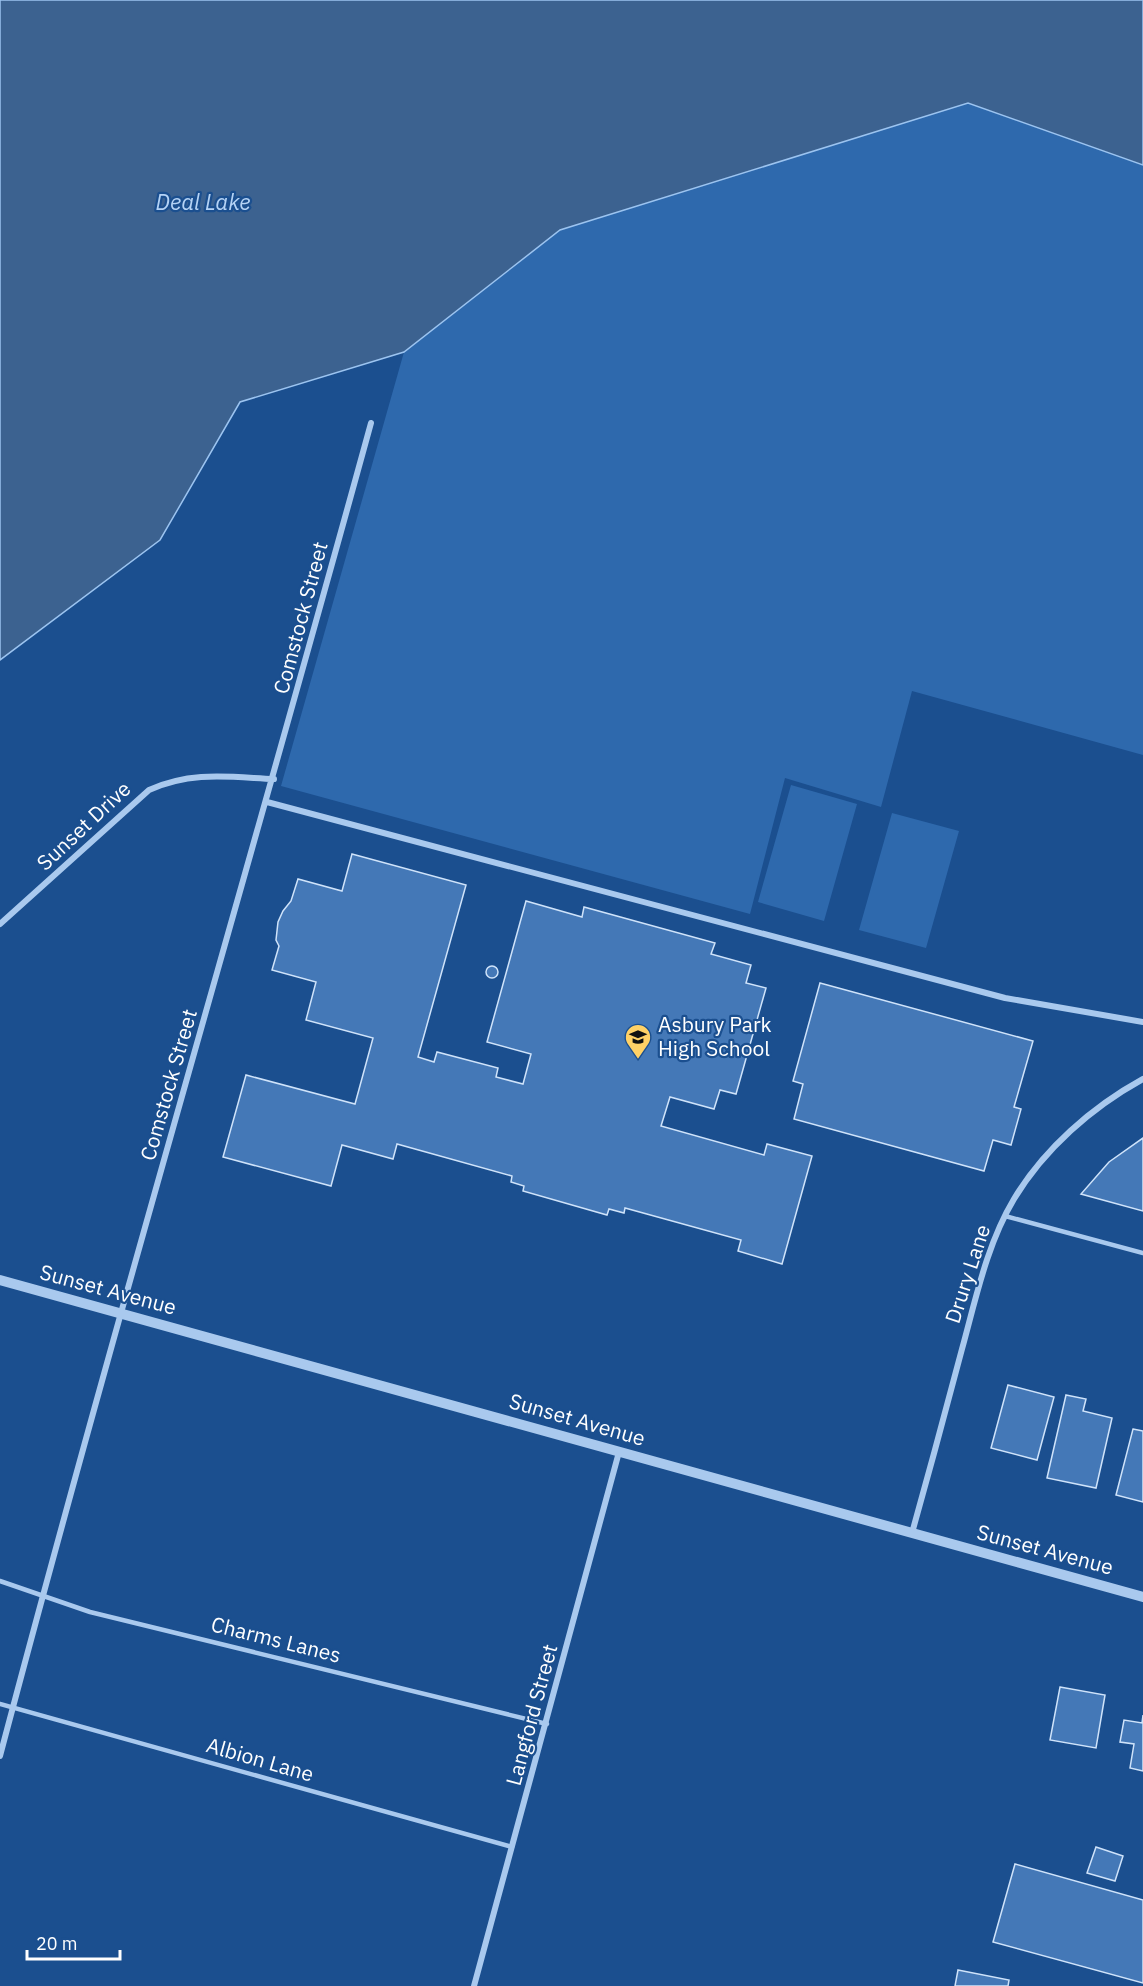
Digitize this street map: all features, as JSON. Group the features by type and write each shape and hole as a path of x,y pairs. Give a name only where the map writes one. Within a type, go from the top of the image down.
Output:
{"street":[{"name":"Comstock Street","path":"0,1756 42,1596 274,779 371,423"},
{"name":"Sunset Drive","path":"0,924 148,790 173,779 200,776 274,779"},
{"path":"267,802 1005,998 1143,1022"},
{"name":"Drury Lane","path":"912,1533 978,1288 1005,1216 1024,1184 1060,1141 1101,1106 1143,1080"},
{"name":"Sunset Avenue","path":"0,1280 1143,1597"},
{"name":"Langford Street","path":"474,1986 619,1452"}],"lane":[{"path":"1005,1216 1143,1253"},
{"name":"Charms Lanes","path":"0,1581 90,1612 547,1724"},
{"name":"Albion Lane","path":"0,1704 512,1847"}],"shaded area":[{"path":"968,103 1143,165 1143,755 912,691 881,807 785,778 750,914 281,786 404,352 560,230"},
{"path":"791,785 857,804 824,921 758,902"},
{"path":"892,813 959,831 926,948 859,930"}],"water":[{"name":"Deal Lake","path":"0,0 1143,0 1143,165 968,103 560,230 404,352 240,402 160,540 0,660"}],"building":[{"name":"Asbury Park High School","path":"352,854 466,885 418,1057 434,1062 437,1052 498,1068 496,1077 523,1084 531,1054 487,1042 526,901 582,917 584,907 715,943 711,954 751,965 746,983 766,988 736,1094 720,1090 714,1109 670,1097 661,1126 764,1155 767,1144 812,1156 782,1264 738,1251 741,1240 625,1208 624,1213 609,1209 607,1215 523,1191 524,1186 511,1182 512,1176 397,1144 393,1159 342,1145 331,1186 223,1157 246,1075 355,1104 373,1038 306,1020 316,982 272,970 279,946 276,940 278,922 291,901 298,879 342,891"},
{"path":"494,966 498,972 494,978 490,978 486,970"},
{"path":"820,983 1033,1041 1014,1107 1021,1109 1011,1145 993,1140 984,1171 794,1119 803,1084 793,1081"},
{"path":"1143,1138 1143,1211 1081,1194 1109,1162"},
{"path":"1008,1385 1054,1397 1037,1460 991,1448"},
{"path":"1066,1395 1086,1399 1083,1411 1112,1418 1096,1488 1047,1478"},
{"path":"1133,1429 1143,1431 1143,1502 1116,1495"},
{"path":"1060,1687 1105,1695 1096,1748 1050,1740"},
{"path":"1143,1715 1143,1771 1130,1768 1134,1744 1120,1742 1124,1720 1142,1723"},
{"path":"1096,1847 1123,1856 1115,1881 1087,1873"},
{"path":"1015,1864 1143,1900 1143,1983 993,1942"},
{"path":"958,1970 1009,1980 1008,1986 955,1986"}],"place":[{"name":"Asbury Park High School","path":"638,1060"}]}
